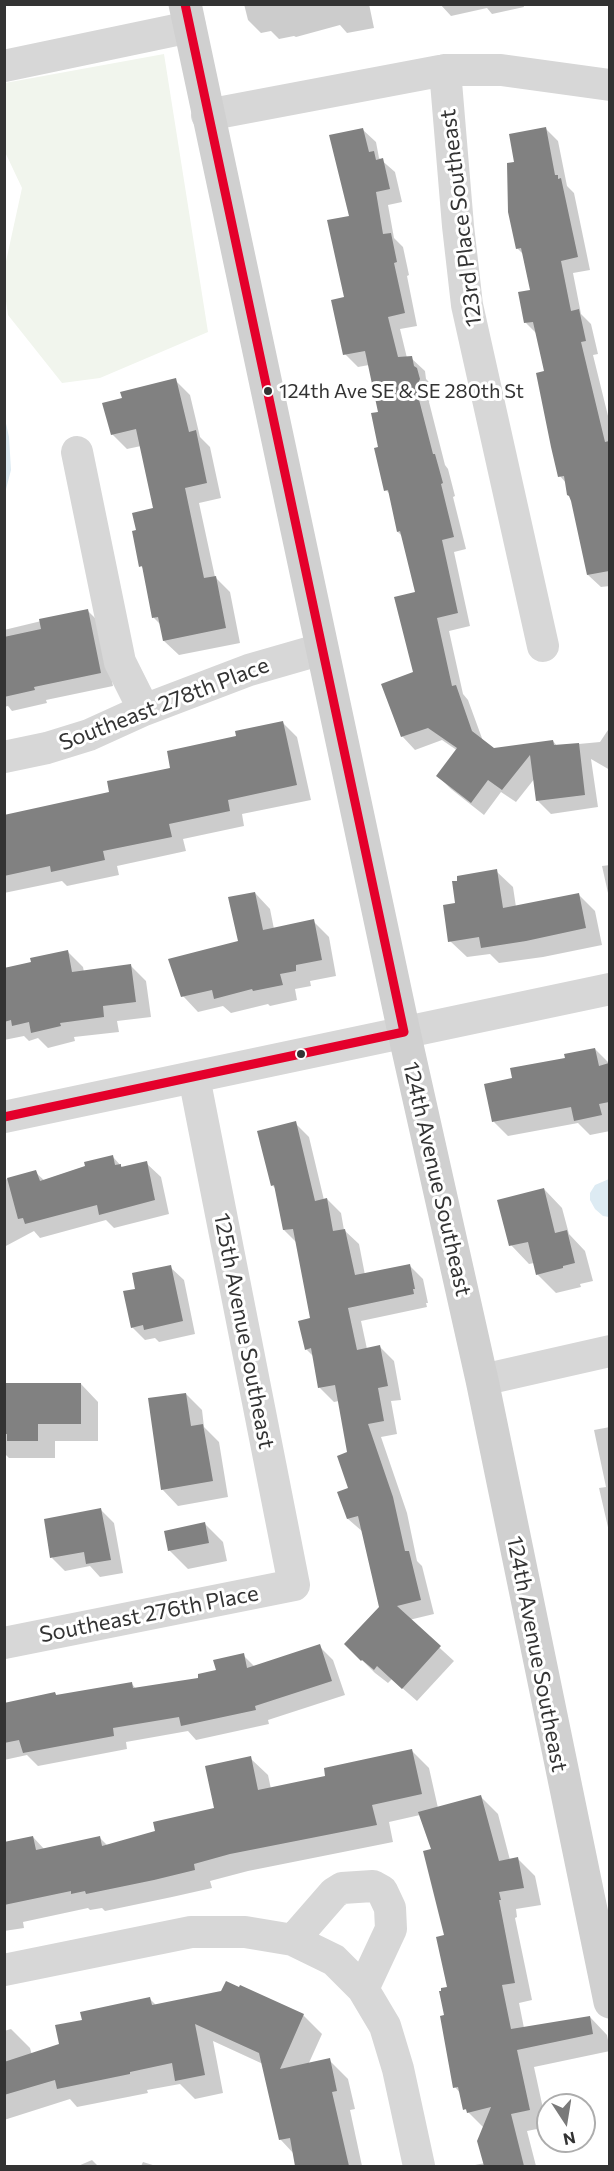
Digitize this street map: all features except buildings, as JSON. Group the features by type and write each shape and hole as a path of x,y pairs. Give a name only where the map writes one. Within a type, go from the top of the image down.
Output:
{"street":[{"path":"4,66 187,16"},
{"name":"124th Avenue Southeast","path":"187,16 404,1032 482,1380 609,2002"},
{"path":"207,115 445,70 501,70 609,86"},
{"name":"123rd Place Southeast","path":"445,70 467,305 543,646"},
{"path":"77,452 120,662 144,710"},
{"name":"Southeast 278th Place","path":"4,757 47,748 88,735 144,710 249,670 322,649"},
{"path":"4,1117 609,989"},
{"name":"125th Avenue Southeast","path":"194,1077 294,1585"},
{"path":"482,1380 609,1351"},
{"name":"Southeast 276th Place","path":"4,1643 294,1585"},
{"path":"292,1940 334,1893 342,1888 373,1886 382,1891 390,1908 391,1929 363,1989"},
{"path":"4,1970 191,1932 245,1932 292,1940 334,1960 363,1989 385,2026 398,2069 418,2166"}],"shaded area":[{"path":"164,54 208,332 100,378 62,383 8,315 5,266 22,188 5,152 5,83"},
{"path":"5,419 9,437 11,470 5,493"},
{"path":"610,1179 609,1217 603,1216 595,1209 590,1200 590,1193 595,1185"}],"transit line":[{"path":"185,4 404,1032"},
{"path":"4,1117 404,1032"}],"place":[{"name":"124th Ave SE & SE 280th St","path":"268,391"}]}
